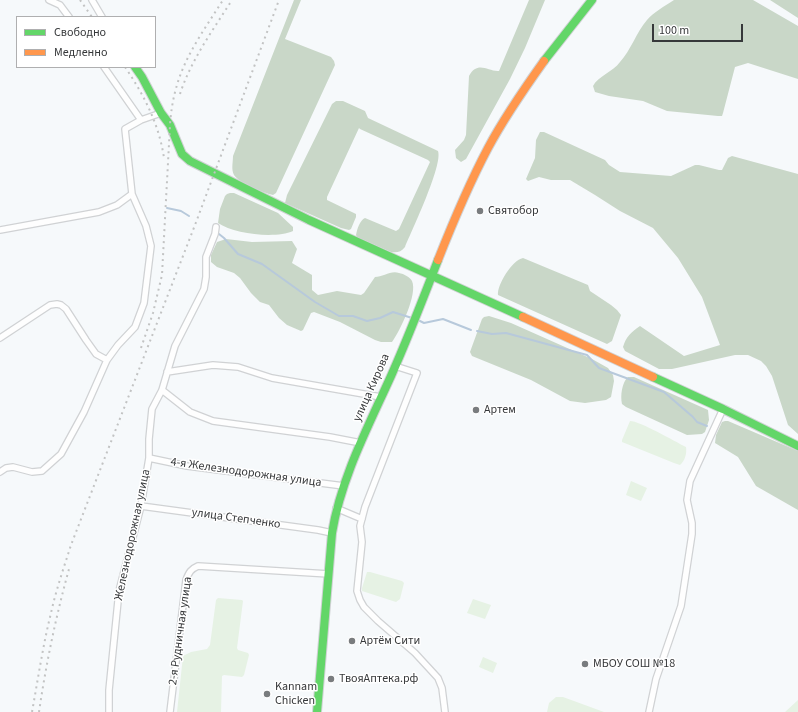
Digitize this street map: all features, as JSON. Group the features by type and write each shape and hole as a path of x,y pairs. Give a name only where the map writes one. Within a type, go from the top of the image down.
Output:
{"main road":[{"name":"улица Кирова","path":"317,712 332,533 336,508 344,486 412,326 455,219 484,155 519,94 563,34 592,0"},
{"path":"136,68 161,113 170,125 182,154 190,161 277,205 723,409 798,446"}],"street":[{"path":"49,0 60,5 68,16"},
{"path":"92,0 101,16"},
{"path":"105,68 141,120"},
{"path":"0,472 6,468 13,467 32,472 42,470 61,454 84,412 107,360 134,327 144,303 151,246 146,226 132,194 125,130 141,120 161,113"},
{"path":"0,230 99,212 117,205 132,194"},
{"name":"Железнодорожная улица","path":"109,712 109,690 119,591 141,506 149,458 152,409 162,390 175,346 204,289 206,277 206,257 215,234 216,227"},
{"path":"0,338 50,305 57,304 66,309 96,354 107,360"},
{"path":"168,372 213,365 238,367 272,378 381,398"},
{"path":"395,366 417,373 365,507 360,526 362,542 357,591 364,607 415,653 438,678 442,688 445,712"},
{"path":"162,390 190,412 213,421 330,437 361,443"},
{"path":"649,712 656,679 683,598 692,534 692,523 688,507 687,494 690,481 723,409"},
{"name":"4-я Железнодорожная улица","path":"149,458 187,466 344,486"},
{"name":"улица Степченко","path":"141,506 332,533"},
{"path":"336,508 362,519"},
{"name":"2-я Рудничная улица","path":"170,712 186,580 192,569 198,566 329,574"}],"green space":[{"path":"294,0 301,0 285,39 331,57 335,65 276,193 273,195 252,187 237,178 234,175 232,166 233,156"},
{"path":"529,0 545,0 510,79 466,159 461,162 456,158 455,150 464,140 466,135 469,76 472,71 480,68 499,71"},
{"path":"674,0 753,0 798,26 798,79 748,63 735,67 722,116 667,111 643,101 609,96 595,92 593,86 595,83 614,69 620,62 647,20"},
{"path":"770,0 798,0 798,18"},
{"path":"336,101 343,101 365,111 368,118 438,151 436,170 432,183 405,247 399,252 391,252 357,237 356,235 358,228 365,218 396,231 399,229 430,162 359,128 327,197 327,200 356,214 351,229 341,228 285,203 287,195 332,104"},
{"path":"540,132 544,132 605,160 609,165 620,172 671,176 695,165 722,170 728,158 732,156 798,174 798,434 788,425 772,376 761,361 748,355 735,355 672,369 659,369 625,351 623,347 627,338 640,326 684,356 720,345 702,297 678,258 653,228 620,211 570,180 551,180 539,177 528,181 526,179 535,158 536,140"},
{"path":"230,193 234,193 278,213 293,227 293,231 276,235 255,234 234,230 218,223 220,209 225,196"},
{"path":"226,239 252,242 292,241 297,249 292,263 312,275 312,290 318,295 337,291 361,295 375,277 393,272 401,273 407,276 412,281 413,294 399,330 392,342 381,342 340,322 314,312 311,313 303,330 301,331 287,325 279,318 269,305 260,302 234,273 217,267 211,262 211,255 217,242"},
{"path":"523,258 588,285 590,291 617,310 621,315 612,341 607,344 498,295 500,285 510,268 514,263"},
{"path":"489,316 511,323 592,359 608,368 613,375 614,381 611,397 606,400 585,403 570,401 531,380 472,356 470,352 482,319"},
{"path":"628,377 634,377 708,410 709,420 705,432 702,434 687,435 626,407 622,404 621,393 624,382"},
{"path":"630,421 649,428 686,447 685,457 682,463 680,465 674,463 622,442"},
{"path":"725,421 798,451 798,510 756,486 738,457 715,443 716,435 722,422"},
{"path":"631,481 647,488 641,501 626,495"},
{"path":"367,572 402,581 404,583 400,599 396,602 362,591"},
{"path":"218,598 243,601 237,648 238,650 248,653 249,655 244,675 242,677 222,676 221,712 177,712 183,656 191,652 207,649 210,645 216,600"},
{"path":"473,599 491,605 485,619 467,613"},
{"path":"483,657 497,663 493,673 479,667"},
{"path":"556,697 563,697 604,712 547,712 549,703"},
{"path":"798,700 798,712 785,712"}],"waterway":[{"path":"167,208 181,211 189,216"},
{"path":"219,234 238,254 262,264 315,302 339,316 353,316 367,321 380,318 393,312 412,318"},
{"path":"418,320 424,323 443,319 471,330"},
{"path":"477,331 492,334 506,333 587,355 599,368 664,392 697,422 707,426"}],"railway":[{"path":"80,0 91,16"},
{"path":"141,348 153,313 162,275 170,125 174,95 181,74 191,52 223,0"},
{"path":"180,94 196,57 232,0"},
{"path":"32,712 48,625 71,545 195,225 279,0"},
{"path":"126,68 150,110 162,145 164,158"},
{"path":"39,712 52,640 69,569"}],"traffic: fast":[{"path":"544,61 592,0"},
{"path":"136,68 161,113 170,125 182,154 190,161 309,220 523,317"},
{"path":"317,712 332,533 336,513 356,453 391,376 438,260"},
{"path":"653,377 798,446"}],"traffic: slow":[{"path":"438,260 474,175 488,148 514,104 544,61"},
{"path":"523,317 653,377"}],"place":[{"name":"Святобор","path":"480,211"},
{"name":"Артем","path":"476,410"},
{"name":"Артём Сити","path":"352,641"},
{"name":"МБОУ СОШ №18","path":"585,664"},
{"name":"ТвояАптека.рф","path":"331,679"},
{"name":"Kannam Chicken","path":"267,694"}]}
